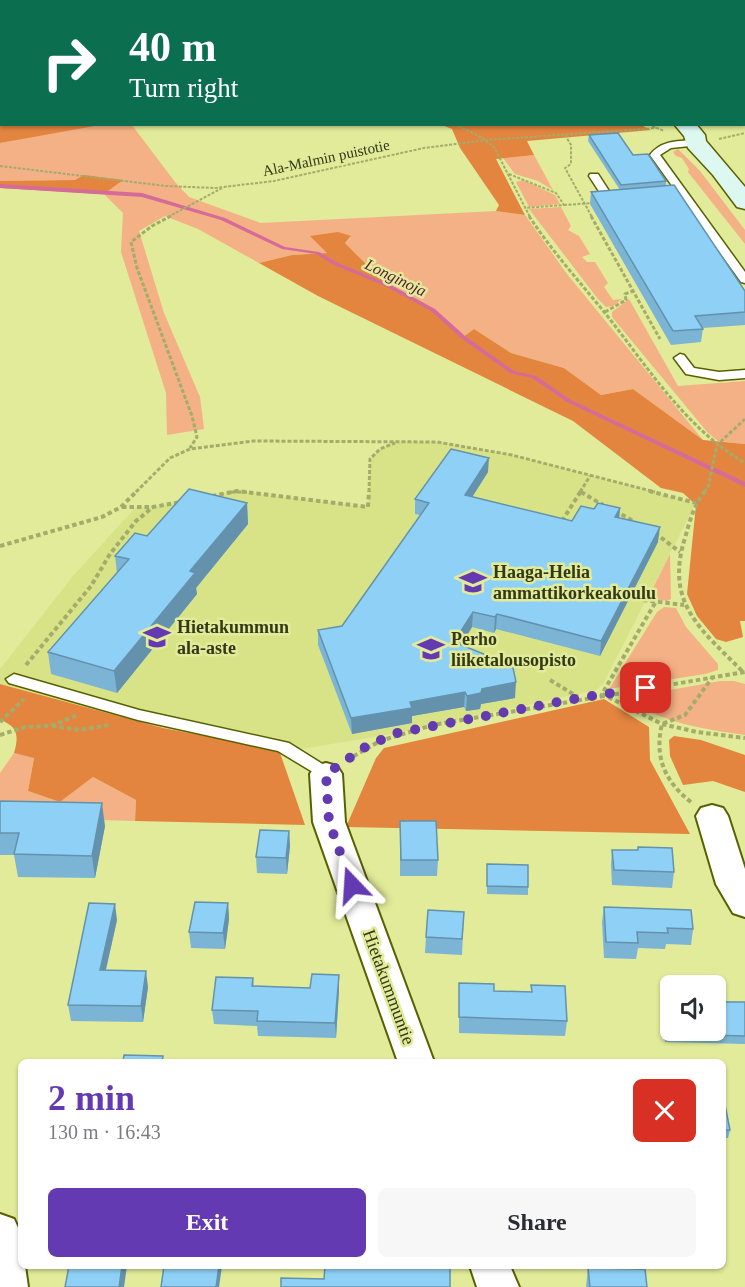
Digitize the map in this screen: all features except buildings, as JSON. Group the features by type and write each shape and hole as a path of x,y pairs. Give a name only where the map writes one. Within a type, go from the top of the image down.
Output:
{"main road":[{"path":"661,126 680,136 690,134 745,202"}],"street":[{"name":"Hietakummuntie","path":"326,774 329,822 415,1059"},
{"path":"712,816 733,884 745,904"},
{"path":"0,1232 7,1287"},
{"path":"491,1269 498,1287"}],"lane":[{"path":"690,134 658,149 655,155 677,192 745,280"},
{"path":"594,176 608,197 631,195"},
{"path":"680,358 690,371 719,376 745,374"},
{"path":"14,679 138,715 283,747 326,774"}],"path":[{"path":"458,126 487,140 508,174 524,208 571,273 605,312 682,410 717,445 745,463"},
{"name":"Ala-Malmin puistotie","path":"0,166 166,186 223,187 274,181 424,148 487,140 661,126"},
{"path":"565,135 571,145 571,164 565,168 660,339"},
{"path":"508,174 523,178 556,193 564,205"},
{"path":"190,449 197,437 192,416 137,268 131,242 139,234 166,218 201,202 223,187"},
{"path":"524,208 592,203"},
{"path":"605,312 626,300 625,294 633,291"},
{"path":"745,419 717,445 708,487 696,503 680,553 679,582 684,605 697,626 745,673"},
{"path":"0,546 102,517 121,507 170,458 190,449 253,441 437,442 512,454 696,503"},
{"path":"206,497 237,491 368,507 370,459 380,449 398,441"},
{"path":"561,522 590,476"},
{"path":"580,492 638,524"},
{"path":"121,507 154,507 185,501"},
{"path":"14,679 92,586 99,571 138,519 154,507"},
{"path":"648,530 680,553"},
{"path":"643,600 684,605"},
{"path":"602,694 655,603"},
{"path":"326,774 367,746 397,733 602,694 745,673"},
{"path":"712,678 685,715 662,724 658,735 658,760 677,792 712,816"},
{"path":"550,680 579,698"},
{"path":"0,722 26,696 32,685"},
{"path":"602,694 662,724 697,732 745,738"},
{"path":"51,726 103,705"},
{"path":"0,735 25,727 51,726 90,731 138,715"}],"shaded area":[{"path":"0,126 94,126 0,143"},
{"path":"88,126 133,126 189,197 261,223 496,211 525,215 567,274 703,440 633,389 601,395 564,368 511,353 474,329 463,337 433,310 387,285 345,243 351,237 311,236 328,253 292,255 259,263 198,229 165,216 139,231 164,313 200,397 204,429 167,435 166,393 121,252 123,213 104,194 122,180 0,181 0,143"},
{"path":"444,126 643,126 651,130 527,141 534,155 496,159 525,215 496,211 499,205 460,148 452,129"},
{"path":"678,149 700,171 745,230 745,244 688,172 689,169 682,158 673,152"},
{"path":"534,155 553,190 538,181 515,174 503,158"},
{"path":"84,175 123,180 104,194 0,188 0,181 75,180"},
{"path":"523,180 555,195 560,204 529,207 516,182"},
{"path":"561,207 571,226 568,230 579,236 590,254 582,257 587,262 595,262 608,283 604,287 613,300 622,299 613,306 606,307 598,299 529,209"},
{"path":"338,232 351,236 345,243 387,285 433,310 463,337 474,329 511,353 564,368 601,395 633,389 703,440 745,444 745,621 740,621 743,637 726,642 716,639 697,616 687,594 696,505 683,493 661,488 573,421 318,296 259,263 292,255 327,253 310,236"},
{"path":"629,299 678,386 745,381 745,444 718,441 708,433 612,317 612,312"},
{"path":"398,441 437,442 512,455 696,503 603,684 596,690 397,733 290,751 163,728 0,684 0,669 73,576 136,507 154,507 237,491 368,507 370,459 380,449"},
{"path":"670,554 671,599 667,601 648,598"},
{"path":"664,607 676,608 686,627 718,664 718,670 609,689 657,612"},
{"path":"720,681 745,684 745,735 683,724 640,707 626,698"},
{"path":"0,684 163,728 279,750 305,825 135,821 136,800 93,777 60,802 28,791 34,758 14,753 16,732 6,722 0,720"},
{"path":"604,699 649,727 650,760 690,834 346,827 376,758 384,748"},
{"path":"674,736 701,740 745,755 745,792 713,781 683,785 670,756 669,740"},
{"path":"14,753 34,757 28,791 60,802 93,777 136,800 135,821 0,817 0,773"}],"waterway":[{"name":"Longinoja","path":"0,186 142,195 223,219 284,248 317,253 336,264 387,285 433,310 463,337 512,372 534,377 569,401 745,485"}],"place":[{"name":"Haaga-Helia ammattikorkeakoulu","path":"473,582"},
{"name":"Hietakummun ala-aste","path":"157,637"},
{"name":"Perho liiketalousopisto","path":"431,649"}],"route":[{"path":"352,885 329,822 326,774 367,746 397,733 579,698 646,688"}]}
